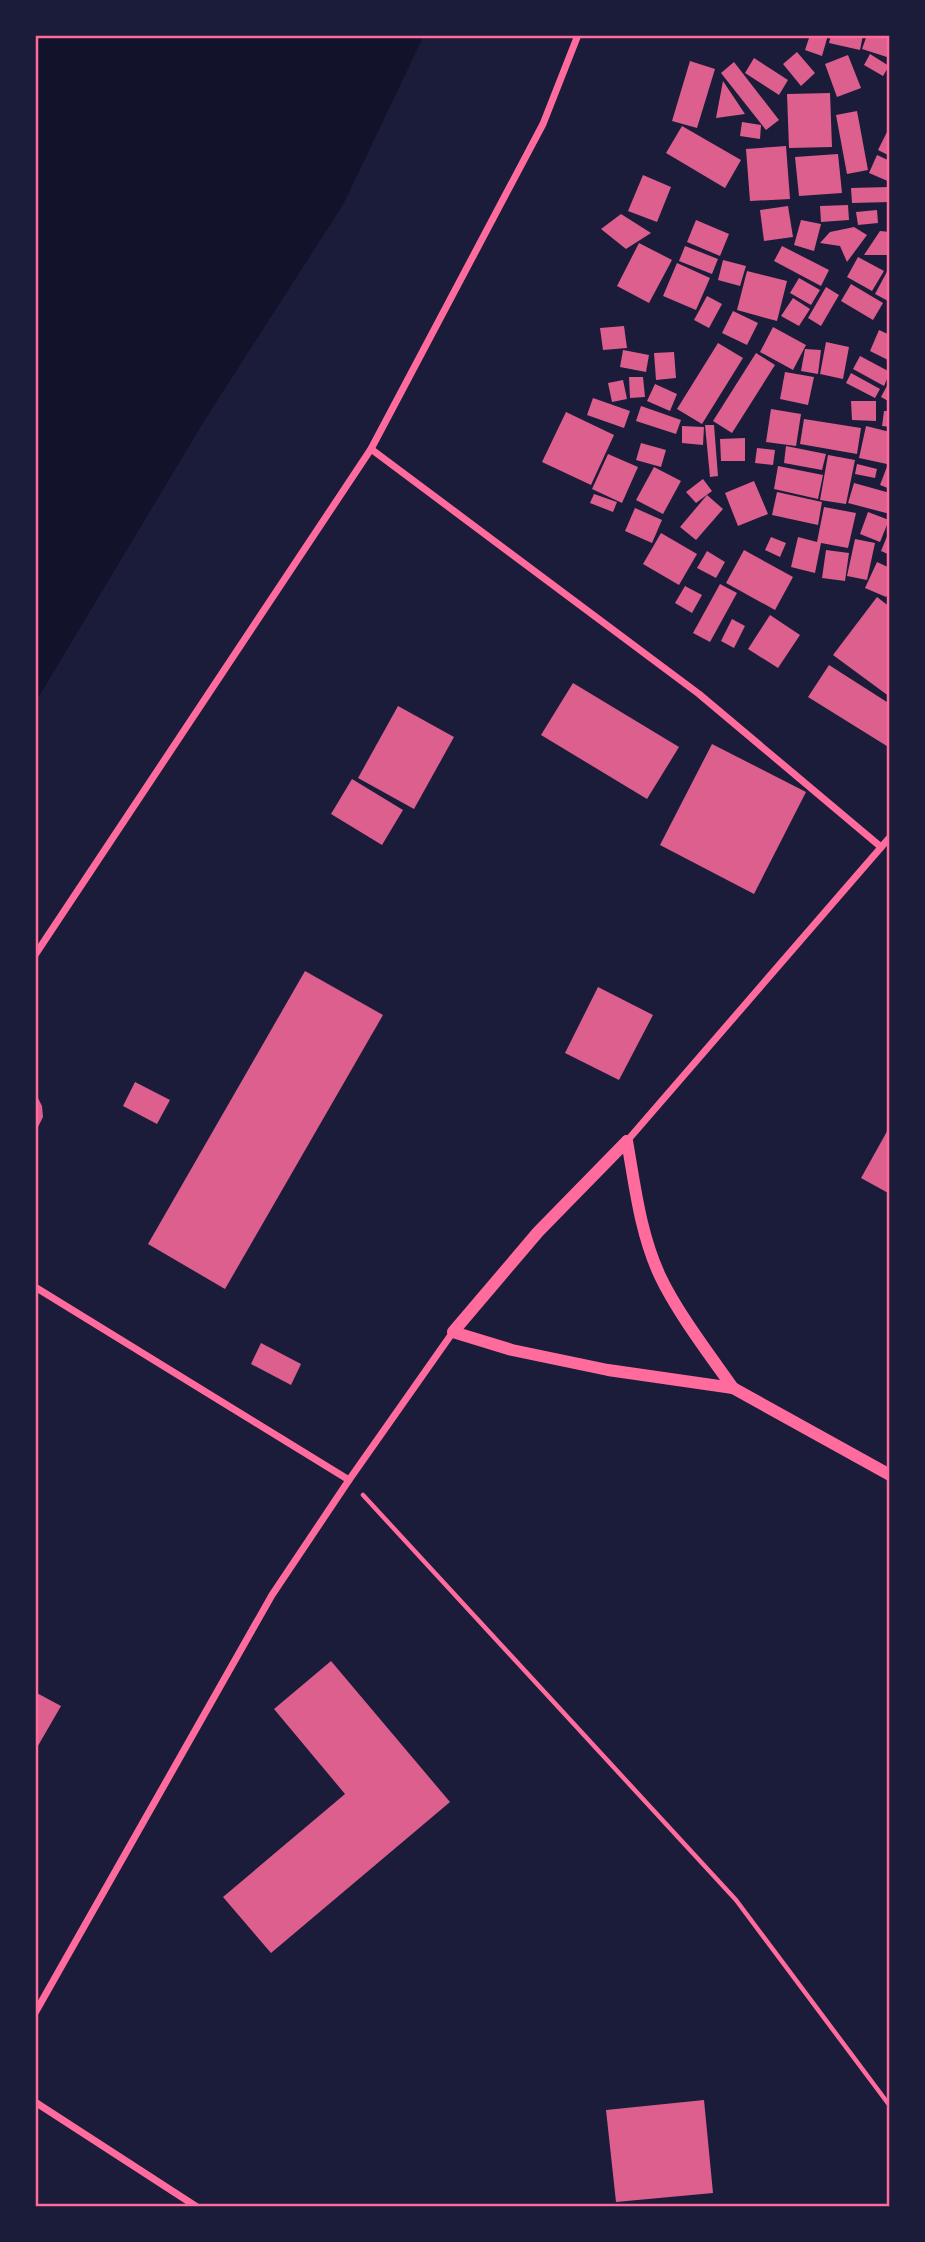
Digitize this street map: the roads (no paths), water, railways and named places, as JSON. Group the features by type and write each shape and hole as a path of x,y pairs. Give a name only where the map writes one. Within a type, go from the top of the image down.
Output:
{"street":[{"path":"35,955 371,449 543,124 578,35"},
{"path":"371,449 699,694 881,847"},
{"path":"35,2013 272,1595 453,1332 538,1232 627,1141 890,837"},
{"path":"627,1141 643,1229 660,1276 702,1345 733,1388"},
{"path":"35,1287 349,1480"},
{"path":"453,1332 512,1350 608,1370 733,1388 890,1475"},
{"path":"35,2102 197,2207"}]}
